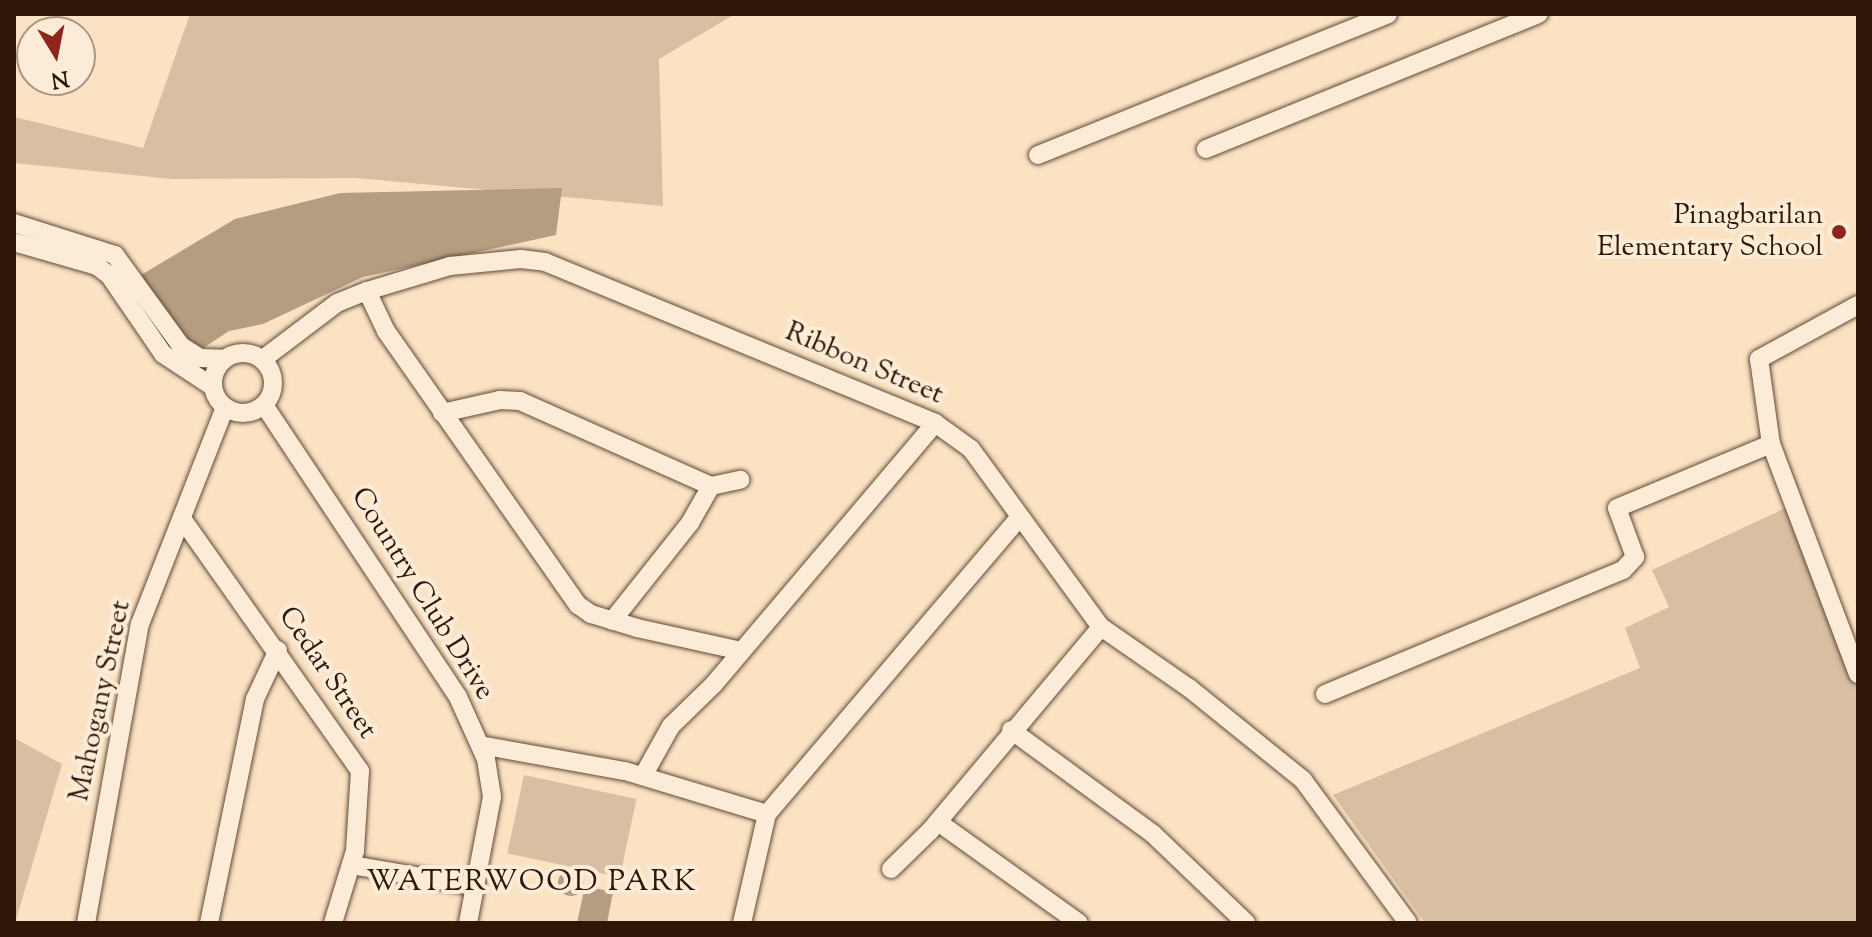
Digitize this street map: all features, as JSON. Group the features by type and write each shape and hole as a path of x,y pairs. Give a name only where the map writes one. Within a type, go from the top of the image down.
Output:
{"street":[{"path":"1038,155 1388,14"},
{"path":"1206,149 1539,14"},
{"path":"14,223 115,255 181,346 200,358 224,359 244,352 263,359 274,385 264,405 240,413 225,407 213,387 163,354 109,275 97,266 14,242"},
{"name":"Ribbon Street","path":"263,359 337,303 367,291 450,266 545,262 935,423 971,449 1101,627 1189,688 1303,780 1408,923"},
{"path":"367,291 386,331 578,605 612,621 742,651"},
{"path":"1858,305 1759,359 1771,444 1858,674"},
{"path":"213,387 224,359"},
{"path":"442,413 500,400 520,401 711,486 740,480"},
{"name":"Country Club Drive","path":"264,405 458,697 480,745 492,797 468,923"},
{"name":"Mahogany Street","path":"86,923 140,624 225,407"},
{"path":"643,776 671,726 742,651 935,423"},
{"path":"1325,694 1623,570 1635,557 1617,508 1771,444"},
{"path":"612,621 690,523 711,486"},
{"path":"742,923 767,814 1020,517"},
{"name":"Cedar Street","path":"183,520 278,650 360,771 359,820 351,865 333,923"},
{"path":"891,869 938,822 1011,730 1101,627"},
{"path":"209,923 255,699 278,650"},
{"path":"1011,730 1153,834 1246,923"},
{"path":"480,745 643,776 767,814"},
{"path":"938,822 1079,923"},
{"path":"351,865 474,886"}],"shaded area":[{"path":"190,14 735,14 659,59 663,206 356,178 172,179 14,163 14,117 143,148"},
{"path":"562,188 556,235 363,277 263,324 229,331 196,353 179,338 141,275 235,219 340,193"},
{"path":"1790,506 1858,691 1858,923 1425,923 1333,795 1640,668 1625,628 1669,607 1652,570"},
{"path":"14,738 62,764 15,923 14,923"},
{"path":"524,775 636,799 620,877 507,853"},
{"path":"571,870 580,874 584,883 580,892 571,896 562,892 558,883 562,874"},
{"path":"585,886 613,892 607,923 577,923"}],"place":[{"name":"Pinagbarilan Elementary School","path":"1839,232"}],"district":[{"name":"WATERWOOD PARK","path":"532,883"}]}
